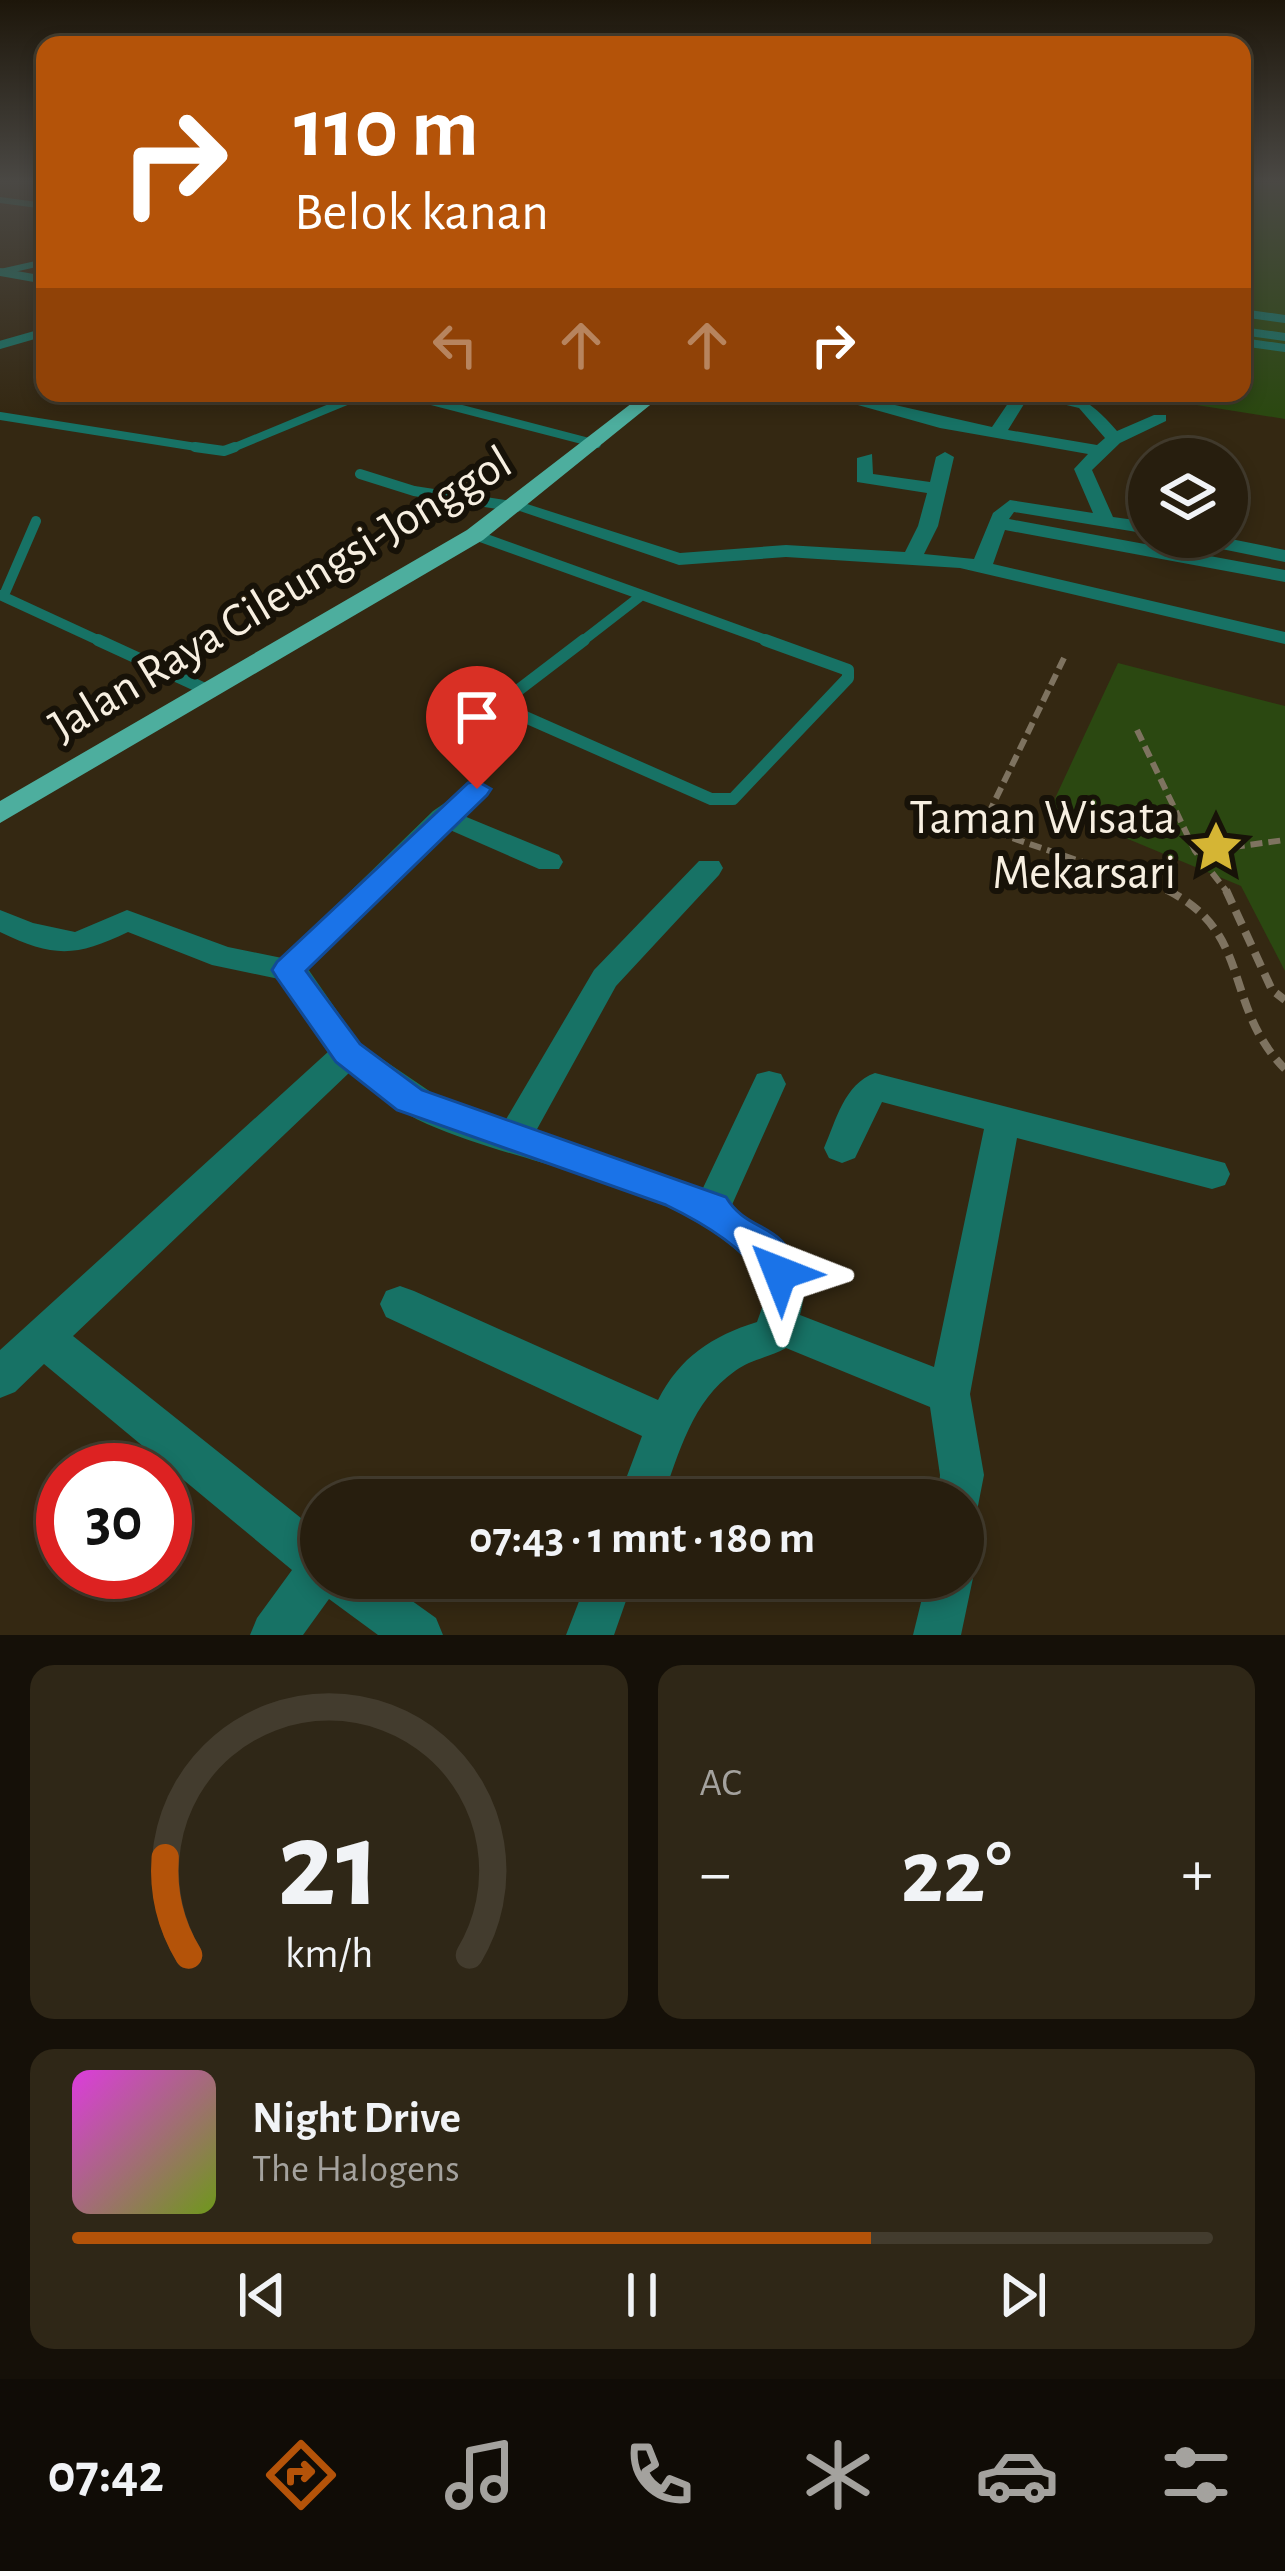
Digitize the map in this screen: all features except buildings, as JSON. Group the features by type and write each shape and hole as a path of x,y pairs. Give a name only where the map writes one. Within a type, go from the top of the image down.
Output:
{"main road":[{"name":"Jalan Raya Cileungsi-Jonggol","path":"6,804 475,535 517,507 646,402"}],"street":[{"path":"0,262 36,265"},
{"path":"0,272 36,278"},
{"path":"862,402 998,433 1107,445"},
{"path":"998,433 1017,402"},
{"path":"1076,402 1085,404 1107,445"},
{"path":"1105,520 1083,469 1107,445 1160,418"},
{"path":"912,558 938,489 944,457"},
{"path":"866,458 862,478 938,489"},
{"path":"982,566 998,523 1013,506 1128,524"},
{"path":"517,507 655,554 693,561 772,551 982,566 1284,638"},
{"path":"998,523 1285,576"},
{"path":"1248,548 1285,556"},
{"path":"288,970 477,789"},
{"path":"443,818 549,862"},
{"path":"513,1139 605,978 709,868"},
{"path":"0,920 26,932 78,944 127,920 223,958 288,970 348,1053 410,1100 513,1139 636,1177 712,1209 718,1219 774,1254 783,1286 771,1336 730,1351 694,1380 668,1426 648,1479"},
{"path":"0,1378 348,1053"},
{"path":"712,1209 769,1084"},
{"path":"842,1148 862,1099 874,1087 1212,1174"},
{"path":"962,1479 949,1394 1003,1120"},
{"path":"400,1304 668,1426"},
{"path":"777,1325 949,1394"},
{"path":"44,1337 300,1550"},
{"path":"274,1635 300,1597"},
{"path":"369,1599 419,1635"},
{"path":"590,1635 603,1599"},
{"path":"937,1635 945,1599"}],"lane":[{"path":"0,272 23,266"},
{"path":"1251,314 1285,319"},
{"path":"1251,332 1285,337"},
{"path":"0,345 36,335"},
{"path":"1251,343 1285,348"},
{"path":"0,416 224,451 344,402"},
{"path":"435,402 597,444"},
{"path":"360,474 414,491 517,507"},
{"path":"36,521 2,595 209,691"},
{"path":"475,535 642,595 848,670 848,678 733,799 711,799 506,705 642,595"}],"path":[{"path":"1064,658 984,823 1009,837 1179,895 1209,916 1226,948 1250,1035 1285,1069"},
{"path":"1138,730 1196,852 1231,897 1272,991 1285,1000"},
{"path":"1196,852 1285,840"}],"green space":[{"path":"1251,259 1285,259 1285,419 1178,402 1251,402"},
{"name":"Taman Wisata Mekarsari","path":"1118,663 1285,706 1285,971 1241,886 1051,807"}],"place":[{"name":"Taman Wisata Mekarsari","path":"1216,847"}],"route":[{"path":"477,789 288,970 302,982 348,1053 410,1100 435,1113 679,1193 712,1209 718,1219 766,1247 774,1254 780,1273"}]}
